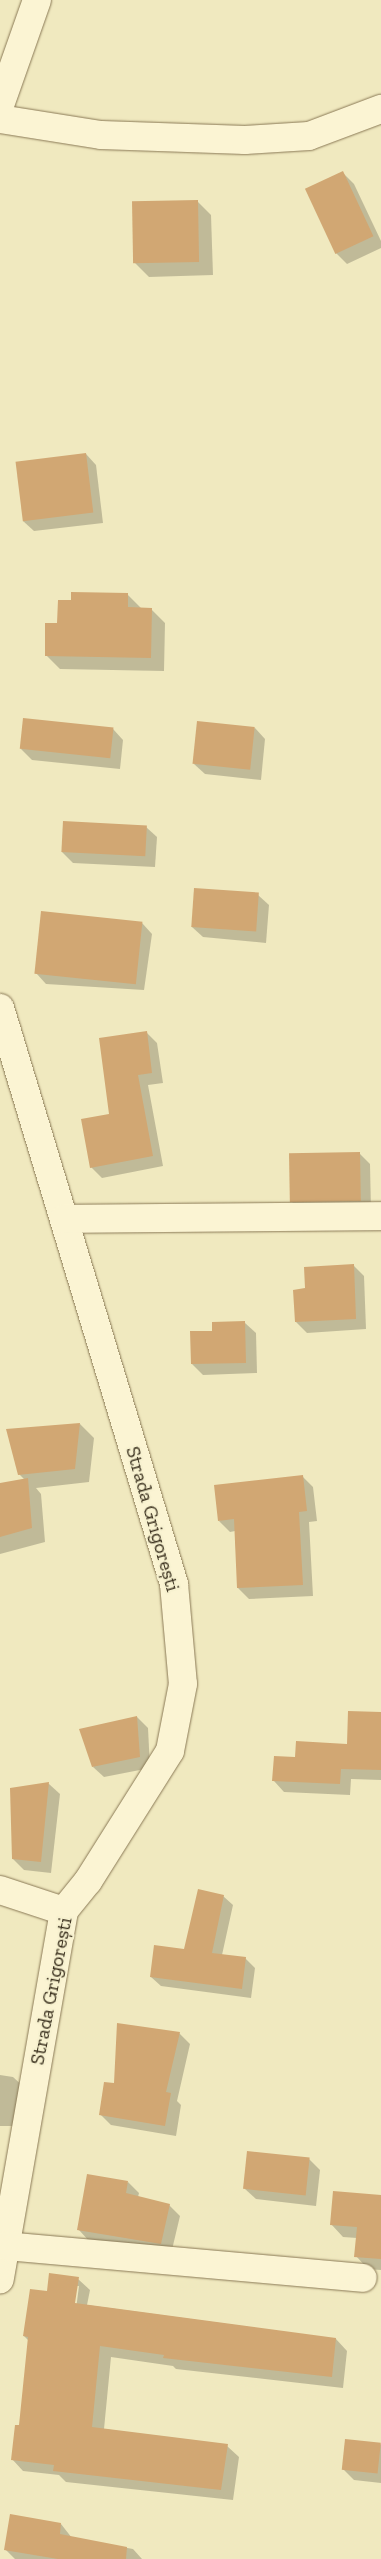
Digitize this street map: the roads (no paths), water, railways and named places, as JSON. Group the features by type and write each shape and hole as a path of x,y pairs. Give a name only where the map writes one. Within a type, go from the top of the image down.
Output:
{"street":[{"path":"0,105 37,0"},
{"path":"0,119 100,135 246,140 309,136 381,109"},
{"name":"Strada Grigorești","path":"0,1008 174,1584 183,1684 170,1751 88,1881 64,1911 0,2279"},
{"path":"64,1219 381,1216"},
{"path":"0,1890 64,1911"},
{"path":"5,2246 362,2278"}]}
